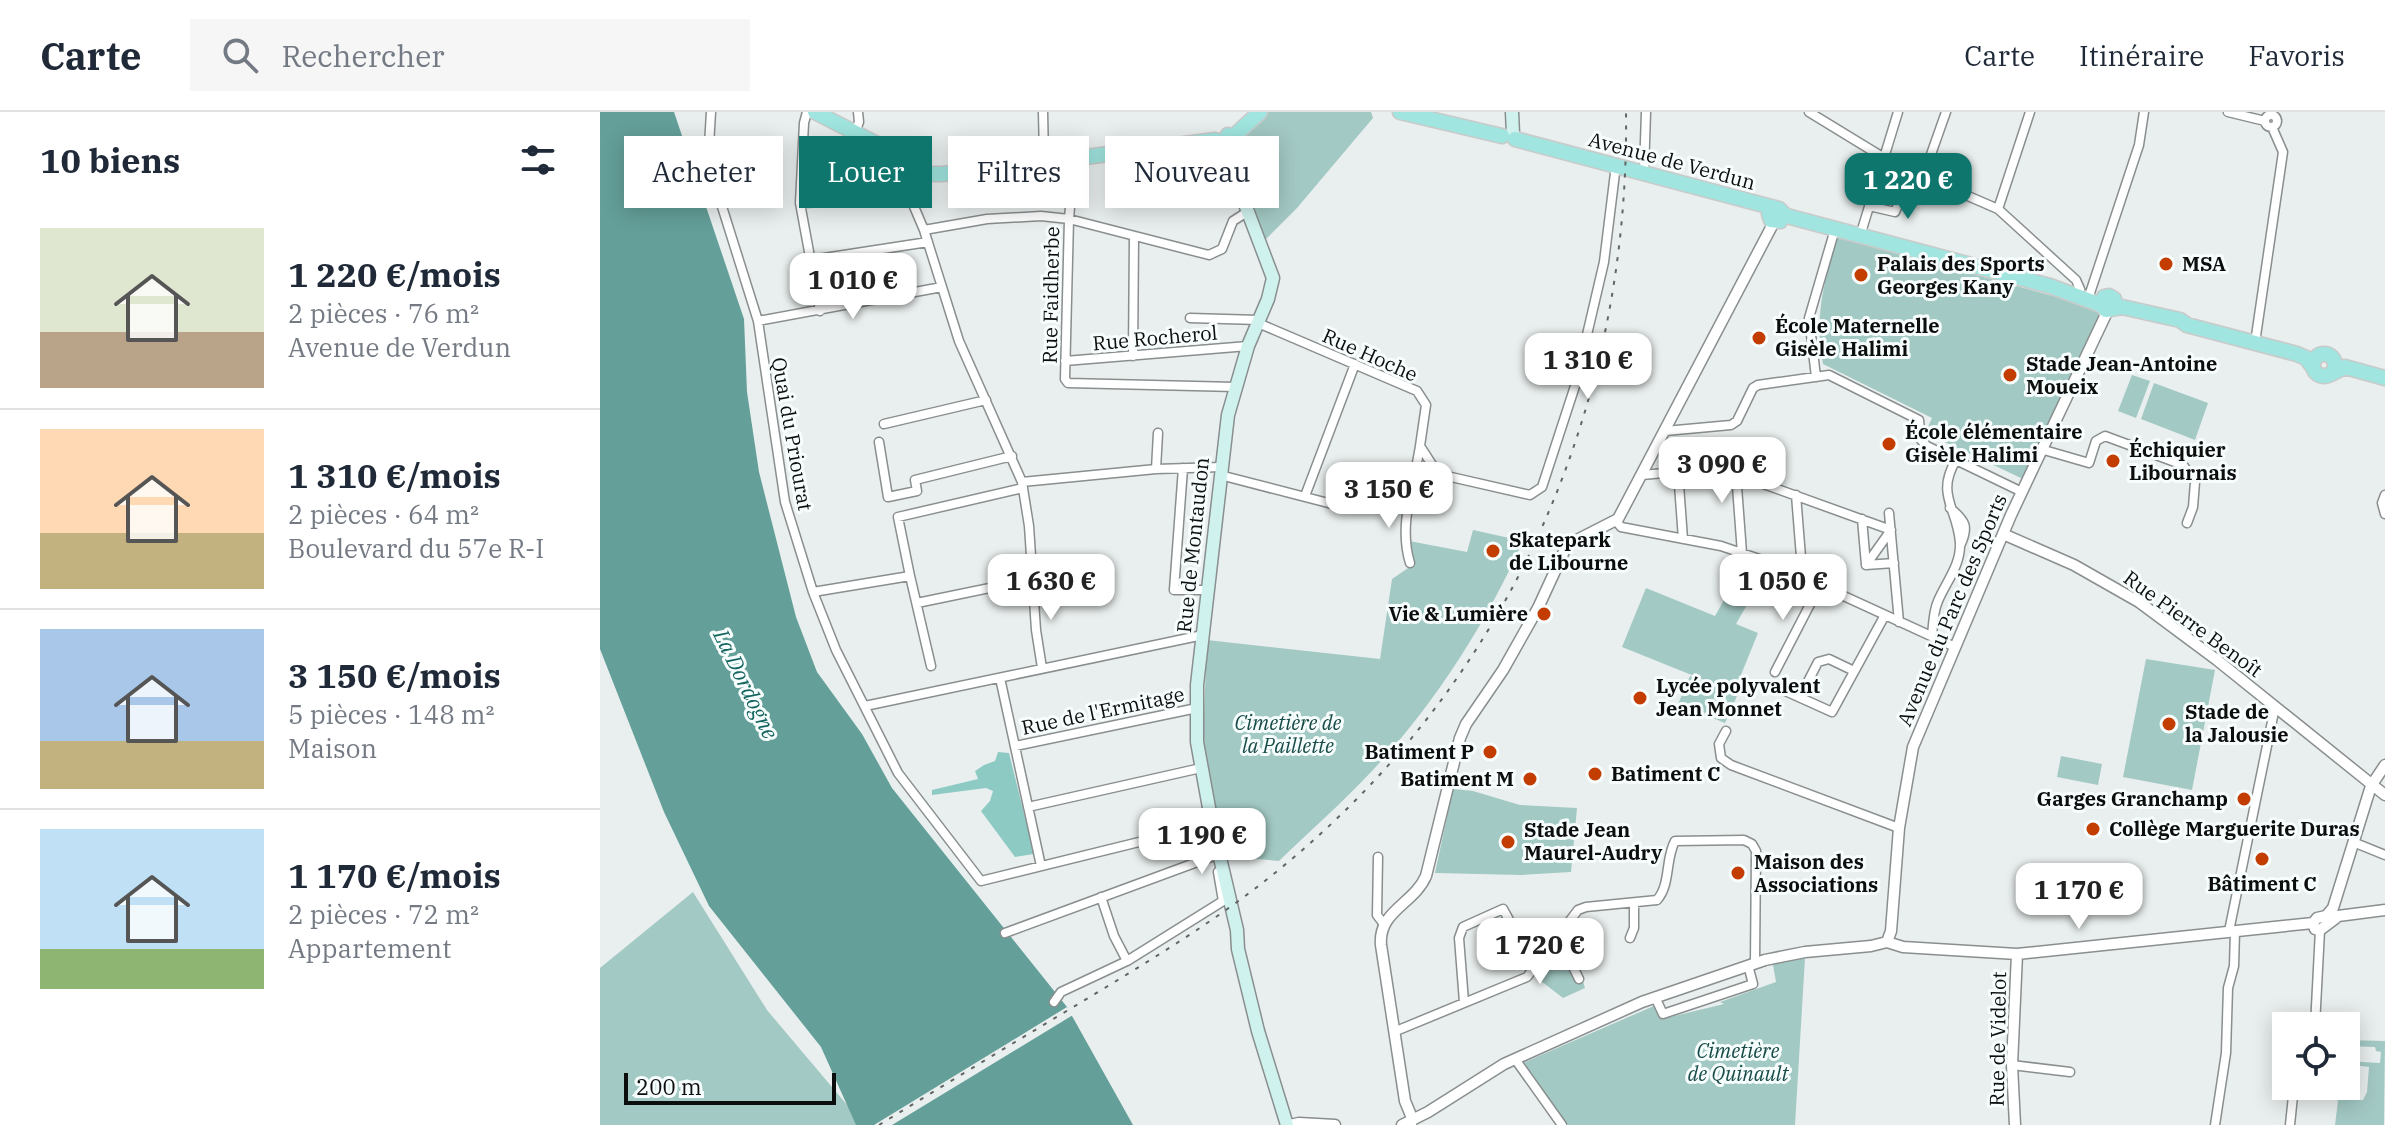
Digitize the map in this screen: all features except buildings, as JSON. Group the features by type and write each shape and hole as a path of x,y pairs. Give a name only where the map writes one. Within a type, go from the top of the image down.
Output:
{"main road":[{"path":"815,112 855,131"},
{"path":"823,112 864,136"},
{"name":"Avenue de Verdun","path":"1400,112 1450,125 1479,139 1508,138 1644,172 1833,236 1860,236 2108,304"},
{"path":"1508,138 1510,112"},
{"path":"1234,136 1253,114"},
{"name":"Avenue de Verdun","path":"1508,138 1615,173 1696,192 1775,216"},
{"name":"Rue de Montaudon","path":"1246,208 1273,278 1268,299 1248,346 1228,415 1203,635 1197,742 1226,901 1234,916 1238,949 1258,1031 1288,1125"},
{"name":"Avenue de Verdun","path":"2050,286 2085,291 2108,304"},
{"path":"2108,304 2299,347 2314,362"},
{"path":"2108,304 2163,316 2297,354 2314,362"},
{"path":"2314,362 2326,354 2332,368"},
{"path":"2332,368 2355,363 2385,370"},
{"path":"2332,368 2345,367 2385,378"}],"street":[{"name":"Quai du Priourat","path":"711,112 708,162 758,321 785,502 813,592 836,650 898,773 981,881 1041,866"},
{"path":"803,136 807,112"},
{"path":"855,131 859,122 858,112"},
{"path":"1043,112 1044,136"},
{"path":"1644,172 1646,112"},
{"path":"1809,112 1912,172 1998,209 2085,291"},
{"path":"1860,236 1898,112"},
{"path":"1923,177 1946,112"},
{"path":"1998,209 2030,112"},
{"path":"2085,291 2139,145 2144,112"},
{"path":"2228,112 2269,119 2283,152 2256,336"},
{"path":"1869,206 1895,212 1912,172"},
{"path":"1420,446 1438,474 1530,495 1542,487 1589,332 1604,262 1615,173"},
{"path":"801,208 820,311"},
{"path":"913,208 924,230 959,341 1023,485 1042,668"},
{"name":"Rue Faidherbe","path":"1070,208 1065,361 1065,379 1068,383 1236,387"},
{"path":"924,230 992,219 1041,216 1069,219 1213,254 1222,249 1233,221 1246,208"},
{"path":"1775,216 1616,521 1567,545 1538,608 1503,670 1466,724 1423,884 1383,923 1381,945 1408,1123 1515,1059 1655,997 1751,964 1805,952 1887,942 1903,947 2017,954 2232,931 2316,926 2336,912 2385,910"},
{"path":"1816,377 1809,318 1833,236"},
{"path":"1133,356 1134,237"},
{"path":"811,260 928,242"},
{"path":"758,321 942,287"},
{"name":"Avenue du Parc des Sports","path":"1887,942 1891,931 1899,828 1913,747 2003,534 2044,450 2108,304"},
{"path":"1190,318 1258,321"},
{"name":"Rue Hoche","path":"1258,321 1417,391 1426,405 1409,493 1404,543 1410,563"},
{"name":"Rue Rocherol","path":"1065,361 1248,346"},
{"path":"1305,496 1355,364"},
{"path":"1665,431 1731,425 1737,421 1753,388 1829,375 1919,420 1921,440 1927,446 2022,492"},
{"path":"884,424 986,400"},
{"path":"1156,469 1158,433"},
{"path":"2044,450 2089,463 2096,441 2105,436 2183,465 2195,482 2193,507 2187,523"},
{"path":"879,442 888,497 917,491 915,480 1012,456"},
{"path":"1932,637 1936,606 1954,571 1960,546 1949,508 1947,484 1956,460"},
{"path":"1183,468 1174,590 1208,590"},
{"path":"1642,475 1719,468 1891,530"},
{"path":"931,666 898,517 1023,485 1156,469 1221,471 1336,505 1409,493 1438,474"},
{"path":"1678,471 1683,539"},
{"path":"1736,473 1742,553"},
{"path":"1796,495 1805,578"},
{"path":"2385,495 2382,503 2385,514"},
{"path":"1889,513 1899,622"},
{"path":"1862,519 1866,565"},
{"path":"1616,521 1621,527 1742,553 1790,571 1955,647"},
{"path":"1866,565 1891,530"},
{"path":"1729,549 1741,534"},
{"name":"Rue Pierre Benoît","path":"2003,534 2074,565 2139,602 2217,660 2385,795"},
{"path":"1790,571 1801,557"},
{"path":"1866,565 1894,563"},
{"path":"813,592 910,576"},
{"path":"917,603 1033,579"},
{"path":"1775,672 1820,585"},
{"path":"1781,689 1832,712 1885,615"},
{"path":"865,706 1203,635"},
{"path":"1800,697 1818,662 1829,659 1854,671"},
{"path":"1000,678 1041,866 1212,824"},
{"path":"2215,1125 2226,1053 2228,988 2234,966 2232,931 2275,707"},
{"name":"Rue de l'Ermitage","path":"1015,746 1197,708"},
{"path":"1726,731 1719,744 1721,758 1731,765 1899,828"},
{"path":"2336,912 2371,786 2385,765"},
{"path":"1028,807 1201,768"},
{"path":"1396,1031 1527,977 1578,910 1657,900 1662,894 1675,841 1744,840 1752,844 1756,851 1751,964 1753,984 1663,1014 1655,997"},
{"path":"2353,842 2385,855"},
{"path":"1005,933 1219,854"},
{"path":"1378,857 1377,915 1383,923"},
{"path":"1101,897 1114,936 1127,961"},
{"path":"1054,1002 1061,992 1127,961 1226,901"},
{"path":"1630,938 1634,928 1634,903"},
{"path":"1464,1002 1459,938 1463,927 1503,909 1509,920"},
{"path":"2315,1012 2316,926"},
{"path":"1558,936 1579,979"},
{"name":"Rue de Videlot","path":"2015,1125 2012,1065 2017,954"},
{"path":"1711,978 1717,996"},
{"path":"1515,1059 1562,1125"},
{"path":"2012,1065 2070,1072"},
{"path":"2290,1125 2293,1100"},
{"path":"1288,1125 1335,1125"}],"green space":[{"path":"1268,112 1371,112 1373,118 1297,208 1263,242 1250,208 1279,208 1279,136 1244,136"},
{"path":"1837,237 2097,308 2099,315 2023,479 1930,435 1927,429 1932,418 1823,364 1820,315 1824,285"},
{"path":"2132,375 2150,381 2136,418 2118,411"},
{"path":"2154,383 2208,403 2195,440 2141,419"},
{"name":"Cimetière de la Paillette","path":"1473,530 1523,541 1493,603 1417,719 1361,783 1279,861 1224,856 1203,739 1207,640 1380,659 1392,579 1414,564 1409,541 1467,552"},
{"path":"1761,578 1768,579 1755,604 1748,603 1736,624 1758,633 1734,692 1622,647 1646,588 1715,616 1733,584 1755,593"},
{"name":"Stade de la Jalousie","path":"2146,659 2215,670 2192,790 2123,777"},
{"path":"1690,676 1737,696 1725,723 1678,704"},
{"path":"2061,756 2102,764 2098,785 2057,777"},
{"name":"Stade Jean Maurel-Audry","path":"1453,789 1473,791 1520,805 1577,808 1571,872 1521,875 1435,873"},
{"path":"693,892 767,1010 864,1125 600,1125 600,968"},
{"path":"1561,947 1579,983 1583,981 1585,988 1563,998 1537,978"},
{"name":"Cimetière de Quinault","path":"1805,958 1795,1125 1568,1125 1523,1063 1656,1005 1661,1016 1666,1018 1724,1004 1720,1002 1776,982 1773,965"},
{"path":"2360,1040 2385,1041 2384,1125 2335,1125 2337,1100 2363,1100 2367,1092 2369,1067 2360,1066 2360,1062 2380,1063 2381,1052 2376,1051 2375,1047 2360,1046"}],"shaded area":[{"path":"998,752 1009,753 1034,854 1015,857 981,811 990,801 993,791 986,788 932,795 932,790 978,779 975,771 995,761"}],"water":[{"name":"La Dordogne","path":"600,112 674,112 682,136 624,136 624,208 706,208 744,319 747,392 759,472 796,617 817,672 862,734 892,788 1067,1007 1133,1125 856,1125 821,1047 709,906 664,812 600,649"}],"pier":[{"path":"1067,1007 1073,1015 892,1125 874,1125"}],"railway":[{"path":"879,1125 1157,956 1257,887 1362,794 1432,712 1492,624 1541,530 1579,431 1606,327 1622,221 1626,112"}],"place":[{"name":"MSA","path":"2166,264"},
{"name":"Palais des Sports Georges Kany","path":"1861,275"},
{"name":"École Maternelle Gisèle Halimi","path":"1759,338"},
{"name":"Stade Jean-Antoine Moueix","path":"2010,375"},
{"name":"École élémentaire Gisèle Halimi","path":"1889,444"},
{"name":"Échiquier Libournais","path":"2113,461"},
{"name":"Skatepark de Libourne","path":"1493,551"},
{"name":"Vie & Lumière","path":"1544,614"},
{"name":"Lycée polyvalent Jean Monnet","path":"1640,698"},
{"name":"Stade de la Jalousie","path":"2169,724"},
{"name":"Batiment P","path":"1490,752"},
{"name":"Batiment C","path":"1595,774"},
{"name":"Batiment M","path":"1530,779"},
{"name":"Garges Granchamp","path":"2244,799"},
{"name":"Collège Marguerite Duras","path":"2093,829"},
{"name":"Stade Jean Maurel-Audry","path":"1508,842"},
{"name":"Bâtiment C","path":"2262,859"},
{"name":"Maison des Associations","path":"1738,873"}]}
